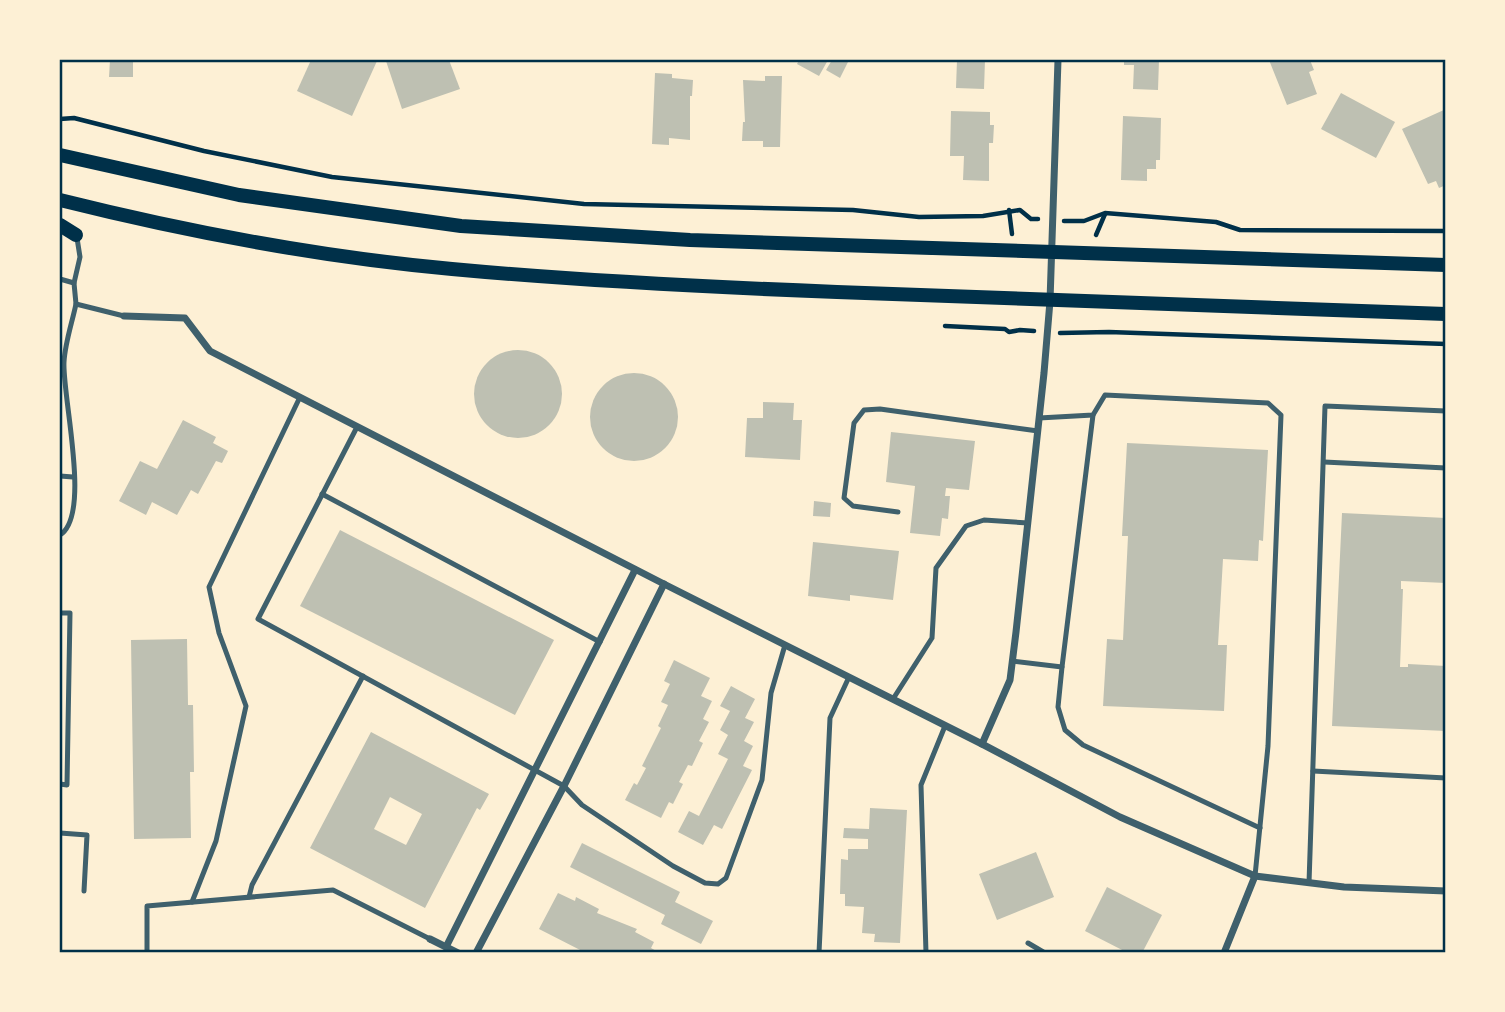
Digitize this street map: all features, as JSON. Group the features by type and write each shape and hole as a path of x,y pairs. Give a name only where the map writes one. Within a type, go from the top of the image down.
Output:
{"main road":[{"path":"60,155 239,195 461,226 690,240 1446,265"},
{"path":"60,200 134,219 235,239 342,256 451,269 684,286 1446,314"},
{"path":"60,225 76,235"}],"street":[{"path":"982,744 1010,680 1028,523 1050,301 1058,60"},
{"path":"124,316 185,318 210,351 1120,817 1255,876 1344,887 1446,891"},
{"path":"446,947 635,570"},
{"path":"476,953 564,786 664,584"},
{"path":"1224,953 1255,876"},
{"path":"430,939 458,953"}],"lane":[{"path":"60,535 72,519 73,442 64,363 76,304 74,283 80,257 76,235"},
{"path":"60,279 74,283"},
{"path":"76,304 124,316"},
{"path":"1255,876 1260,828 1268,746 1280,415 1268,403 1105,395 1093,415 1062,667 1058,707 1065,730 1083,745 1260,828"},
{"path":"192,902 216,841 246,706 219,633 209,587 300,397"},
{"path":"60,406 69,404"},
{"path":"1310,883 1325,406 1446,411"},
{"path":"898,512 853,506 844,498 854,423 864,410 880,409 1038,431"},
{"path":"1039,418 1093,415"},
{"path":"357,427 258,619 564,786 582,805 673,866 705,883 718,884 726,878 762,780 771,693 785,645"},
{"path":"1324,463 1446,468"},
{"path":"60,476 73,477"},
{"path":"323,494 600,642"},
{"path":"893,699 932,638 936,568 966,526 984,520 1028,523"},
{"path":"60,613 71,613 67,785 60,784"},
{"path":"1012,661 1062,667"},
{"path":"249,897 363,676"},
{"path":"820,953 830,718 849,677"},
{"path":"926,953 921,785 945,726"},
{"path":"1313,771 1446,778"},
{"path":"60,833 87,835 84,891"},
{"path":"147,953 147,906 333,890 430,939"},
{"path":"1028,943 1045,953"}],"path":[{"path":"60,119 74,118 204,151 332,177 584,204 853,209 919,217 983,216 1020,210 1031,219 1084,221 1105,214 1216,222 1240,230 1446,231"},
{"path":"946,326 1005,328 1009,332 1122,332 1446,344"}],"building":[{"path":"110,60 133,60 133,77 109,77"},
{"path":"311,60 377,61 352,116 297,91"},
{"path":"449,60 460,89 402,109 386,61"},
{"path":"799,60 828,60 819,76 797,64"},
{"path":"832,60 848,62 840,78 826,70"},
{"path":"957,60 985,60 984,89 956,88"},
{"path":"1124,60 1159,60 1158,90 1133,89 1134,65 1124,65"},
{"path":"1269,60 1310,60 1314,70 1309,72 1317,94 1287,105"},
{"path":"655,73 693,80 690,96 690,140 669,138 669,145 652,144"},
{"path":"765,76 782,76 780,147 763,147 763,141 742,141 745,122 743,80 765,81"},
{"path":"1341,93 1395,122 1376,158 1321,129"},
{"path":"1446,109 1446,185 1439,188 1436,181 1428,184 1402,129"},
{"path":"951,111 990,112 990,125 994,125 993,143 989,143 989,181 963,180 964,156 950,156"},
{"path":"1123,116 1161,118 1160,160 1156,160 1156,169 1147,169 1147,181 1121,180"},
{"path":"509,350 527,350 543,357 555,369 562,385 562,403 555,419 543,431 527,438 509,438 493,431 481,419 474,403 474,385 481,369 493,357"},
{"path":"625,373 643,373 659,380 671,392 678,408 678,426 671,442 659,454 643,461 625,461 609,454 597,442 590,426 590,408 597,392 609,380"},
{"path":"763,402 794,403 793,420 802,420 800,460 745,457 747,418 763,418"},
{"path":"183,420 216,437 213,443 228,451 222,463 216,461 198,494 191,490 177,515 152,502 146,515 119,501 140,461 157,469"},
{"path":"891,432 975,441 969,490 946,488 945,496 950,496 948,519 942,518 940,536 910,533 915,486 886,482"},
{"path":"1127,443 1268,450 1263,541 1259,540 1258,561 1223,559 1218,645 1227,645 1224,711 1103,706 1107,639 1123,640 1128,536 1122,536"},
{"path":"814,501 831,503 830,517 813,516"},
{"path":"1342,513 1446,518 1446,583 1401,581 1400,667 1408,667 1408,664 1446,666 1446,731 1332,726"},
{"path":"340,530 554,640 515,715 300,606"},
{"path":"813,542 899,551 893,600 850,595 850,601 808,596"},
{"path":"187,639 188,705 193,705 191,838 134,839 131,640"},
{"path":"674,660 710,678 701,696 712,701 703,719 709,722 699,741 703,743 692,766 688,765 679,782 683,784 673,804 669,802 661,818 625,800 646,768 642,766 661,728 658,726 668,705 661,702 670,684 664,681"},
{"path":"731,686 755,699 745,718 754,722 744,741 753,746 743,766 752,770 722,829 714,825 703,845 678,832 689,811 699,816 728,759 718,754 728,735 720,730 730,711 720,706"},
{"path":"371,732 489,794 480,810 477,808 425,908 310,848","holes":["390,797 422,814 406,845 374,829"]},
{"path":"870,808 907,810 900,943 874,942 875,934 862,933 864,907 845,906 845,894 840,894 841,859 848,860 848,849 868,849 868,839 843,838 844,828 869,829"},
{"path":"582,843 680,892 675,902 713,921 701,944 661,924 665,915 570,867"},
{"path":"1036,852 1054,897 997,920 979,874"},
{"path":"1107,887 1162,915 1142,953 1128,953 1085,931"},
{"path":"558,893 575,901 576,897 599,909 597,913 637,929 635,932 654,942 651,948 660,953 586,953 539,929"}]}
